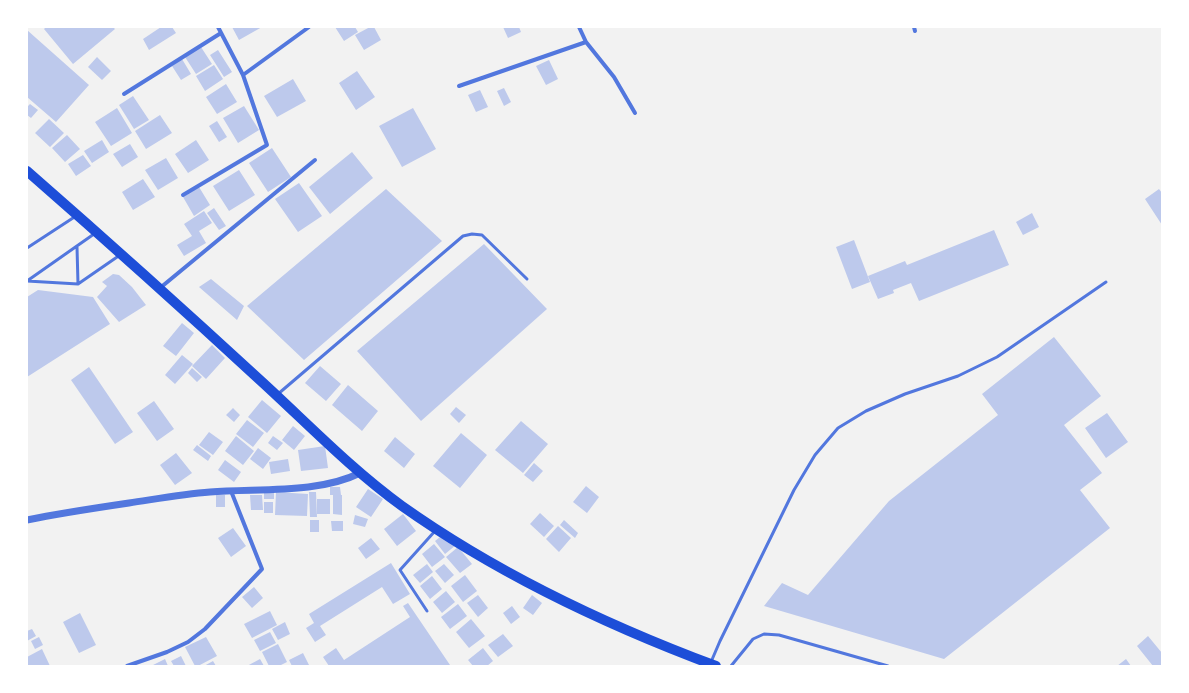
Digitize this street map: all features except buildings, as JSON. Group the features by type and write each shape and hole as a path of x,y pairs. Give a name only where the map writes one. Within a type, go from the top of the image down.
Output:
{"main road":[{"path":"27,171 160,288 360,473 400,505 436,530 527,582 595,616 654,642 713,665"}],"street":[{"path":"183,195 267,145 243,75 218,27"},
{"path":"243,75 309,27"},
{"path":"580,27 586,42 614,77 635,113"},
{"path":"124,94 221,33"},
{"path":"459,86 586,42"},
{"path":"160,288 315,160"},
{"path":"27,520 166,497 209,492 313,487 348,479 360,473"},
{"path":"127,666 167,652 188,642 205,629 262,569 231,491"}],"lane":[{"path":"27,248 78,215"},
{"path":"27,281 97,232"},
{"path":"276,395 462,236 472,234 482,235 527,279"},
{"path":"77,247 78,284"},
{"path":"27,281 78,284 122,254"},
{"path":"713,665 720,641 794,490 815,454 838,428 866,410 905,394 958,376 997,357 1106,282"},
{"path":"427,611 400,570 436,530"},
{"path":"731,666 753,639 764,634 779,635 888,666"}]}
